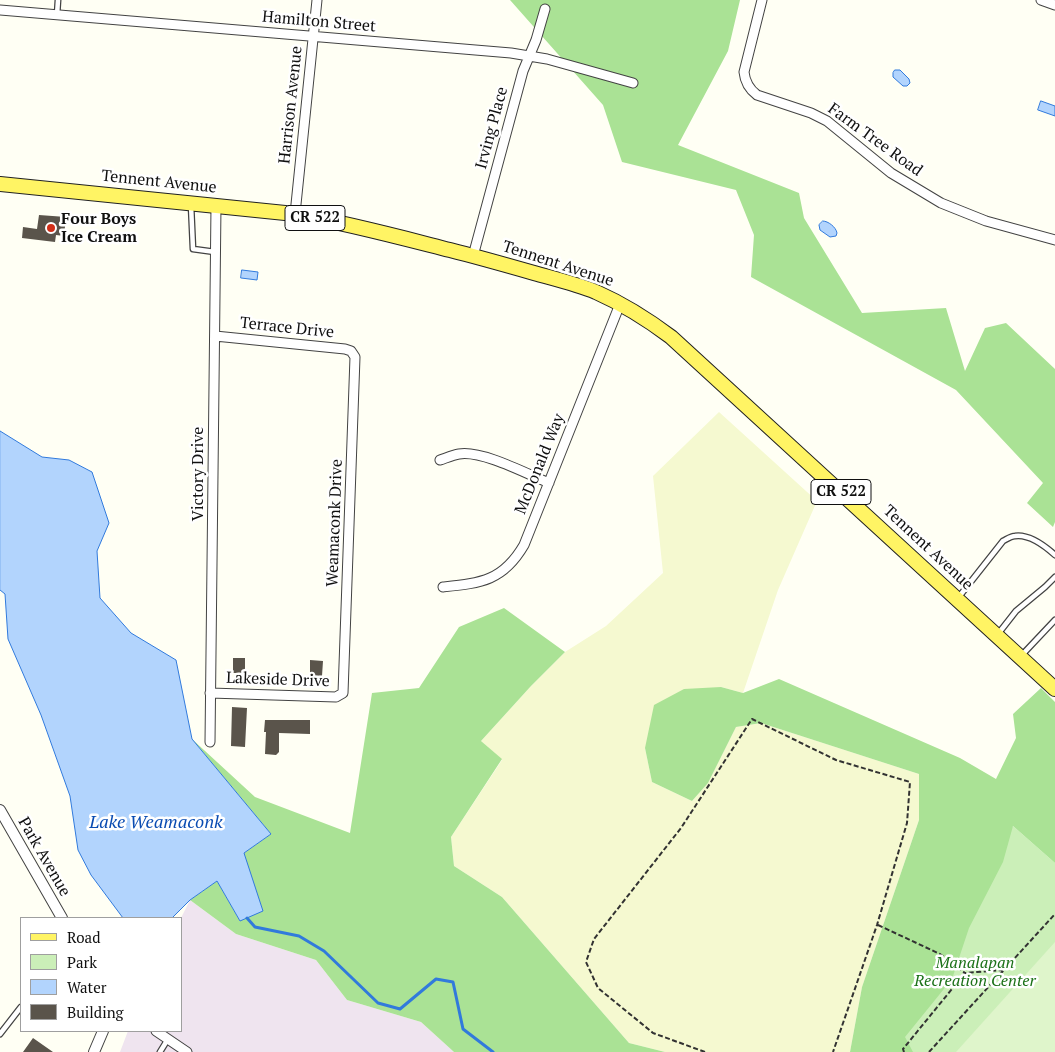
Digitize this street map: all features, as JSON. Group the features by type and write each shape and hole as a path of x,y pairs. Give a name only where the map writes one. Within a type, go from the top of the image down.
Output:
{"main road":[{"name":"Tennent Avenue","path":"0,184 295,214 360,227 473,256 596,292 646,319 671,337 1055,688"}],"street":[{"name":"Harrison Avenue","path":"295,214 317,0"},
{"name":"Farm Tree Road","path":"762,0 744,72 749,87 757,94 827,120 878,163 914,188 966,214 1055,240"},
{"path":"1041,0 1055,4"},
{"name":"Irving Place","path":"473,256 522,71 545,9"},
{"name":"Hamilton Street","path":"0,10 511,52 633,82"},
{"name":"Victory Drive","path":"210,742 216,206"},
{"name":"McDonald Way","path":"443,587 486,581 498,575 510,566 524,545 620,304"},
{"name":"Terrace Drive","path":"215,336 345,349 354,354"},
{"name":"Weamaconk Drive","path":"343,693 354,354"},
{"path":"440,460 459,454 473,454 549,483"},
{"name":"Lakeside Drive","path":"210,693 336,697 343,693"},
{"name":"Park Avenue","path":"0,810 61,917"},
{"path":"94,1052 103,1032"},
{"path":"158,1032 187,1052"}],"lane":[{"path":"57,15 58,0"},
{"path":"191,203 193,249 216,252"},
{"path":"957,599 1004,541 1014,536 1026,537 1045,546 1055,555"},
{"path":"997,636 1016,611 1055,577"},
{"path":"1020,657 1055,620"},
{"path":"0,1034 20,1007"},
{"path":"160,1052 168,1039"}],"path":[{"path":"705,1052 653,1032 598,988 586,962 594,939 681,828 752,718 836,760 910,782 907,823 877,925 833,1052"},
{"path":"929,1052 1055,914"},
{"path":"877,925 940,954 965,973 1004,970"},
{"path":"904,1052 903,1049 965,973"}],"shaded area":[{"path":"190,900 236,934 316,960 347,1000 421,1022 454,1052 120,1052 128,1032 182,1032 182,917"}],"green space":[{"path":"510,0 740,0 728,51 678,145 799,193 804,218 862,313 946,308 965,371 985,328 1006,323 1055,369 1055,522 1053,527 1027,503 1043,483 956,390 751,277 754,235 736,190 622,162 603,105"},
{"path":"719,412 817,501 778,590 743,693 721,687 645,748 652,782 692,801 708,783 736,727 761,723 919,774 919,820 862,987 850,1052 665,1052 629,1043 502,897 454,866 451,837 502,760 481,741 565,652 606,626 663,573 653,476"},
{"path":"504,608 565,652 481,741 502,759 451,837 454,866 502,897 629,1043 665,1052 454,1052 421,1022 347,1000 316,960 236,934 190,900 217,881 240,921 244,853 271,834 192,739 255,797 350,833 372,693 419,688 459,627"},
{"path":"779,679 960,758 996,779 1016,738 1013,714 1041,688 1055,702 1055,863 1013,826 1003,862 969,928 952,979 905,1037 913,1052 850,1052 862,987 919,820 919,774 761,723 736,727 708,783 692,801 652,782 645,748 654,705 684,689 721,687 743,693"},
{"name":"Manalapan Recreation Center","path":"1013,826 1055,863 1055,1052 854,1052"},
{"path":"1055,942 1055,1052 956,1052"}],"water":[{"path":"895,70 900,70 909,79 910,83 907,86 903,86 893,77"},
{"path":"1041,101 1055,106 1055,116 1038,110"},
{"path":"823,221 833,227 837,233 836,236 830,237 820,230 819,225"},
{"path":"242,270 258,272 257,280 241,278"},
{"name":"Lake Weamaconk","path":"0,431 42,457 69,460 92,472 109,523 97,551 100,598 131,633 176,660 192,739 271,834 244,853 263,911 240,921 217,881 190,900 173,917 122,917 91,875 78,850 70,796 41,715 8,639 5,594 0,590"}],"building":[{"name":"Four Boys Ice Cream","path":"39,215 66,217 64,236 56,235 55,242 22,238 23,227 37,229"},
{"path":"233,658 245,658 245,673 233,673"},
{"path":"310,660 323,661 322,676 310,676"},
{"path":"232,707 247,708 245,747 231,746"},
{"path":"265,720 310,720 310,734 279,733 279,752 276,755 265,754"},
{"path":"33,1038 53,1052 23,1052"}],"waterway":[{"path":"247,918 255,927 299,936 324,951 378,1003 400,1009 436,979 453,982 463,1029 493,1052"}],"place":[{"name":"Four Boys Ice Cream","path":"51,228"}]}
